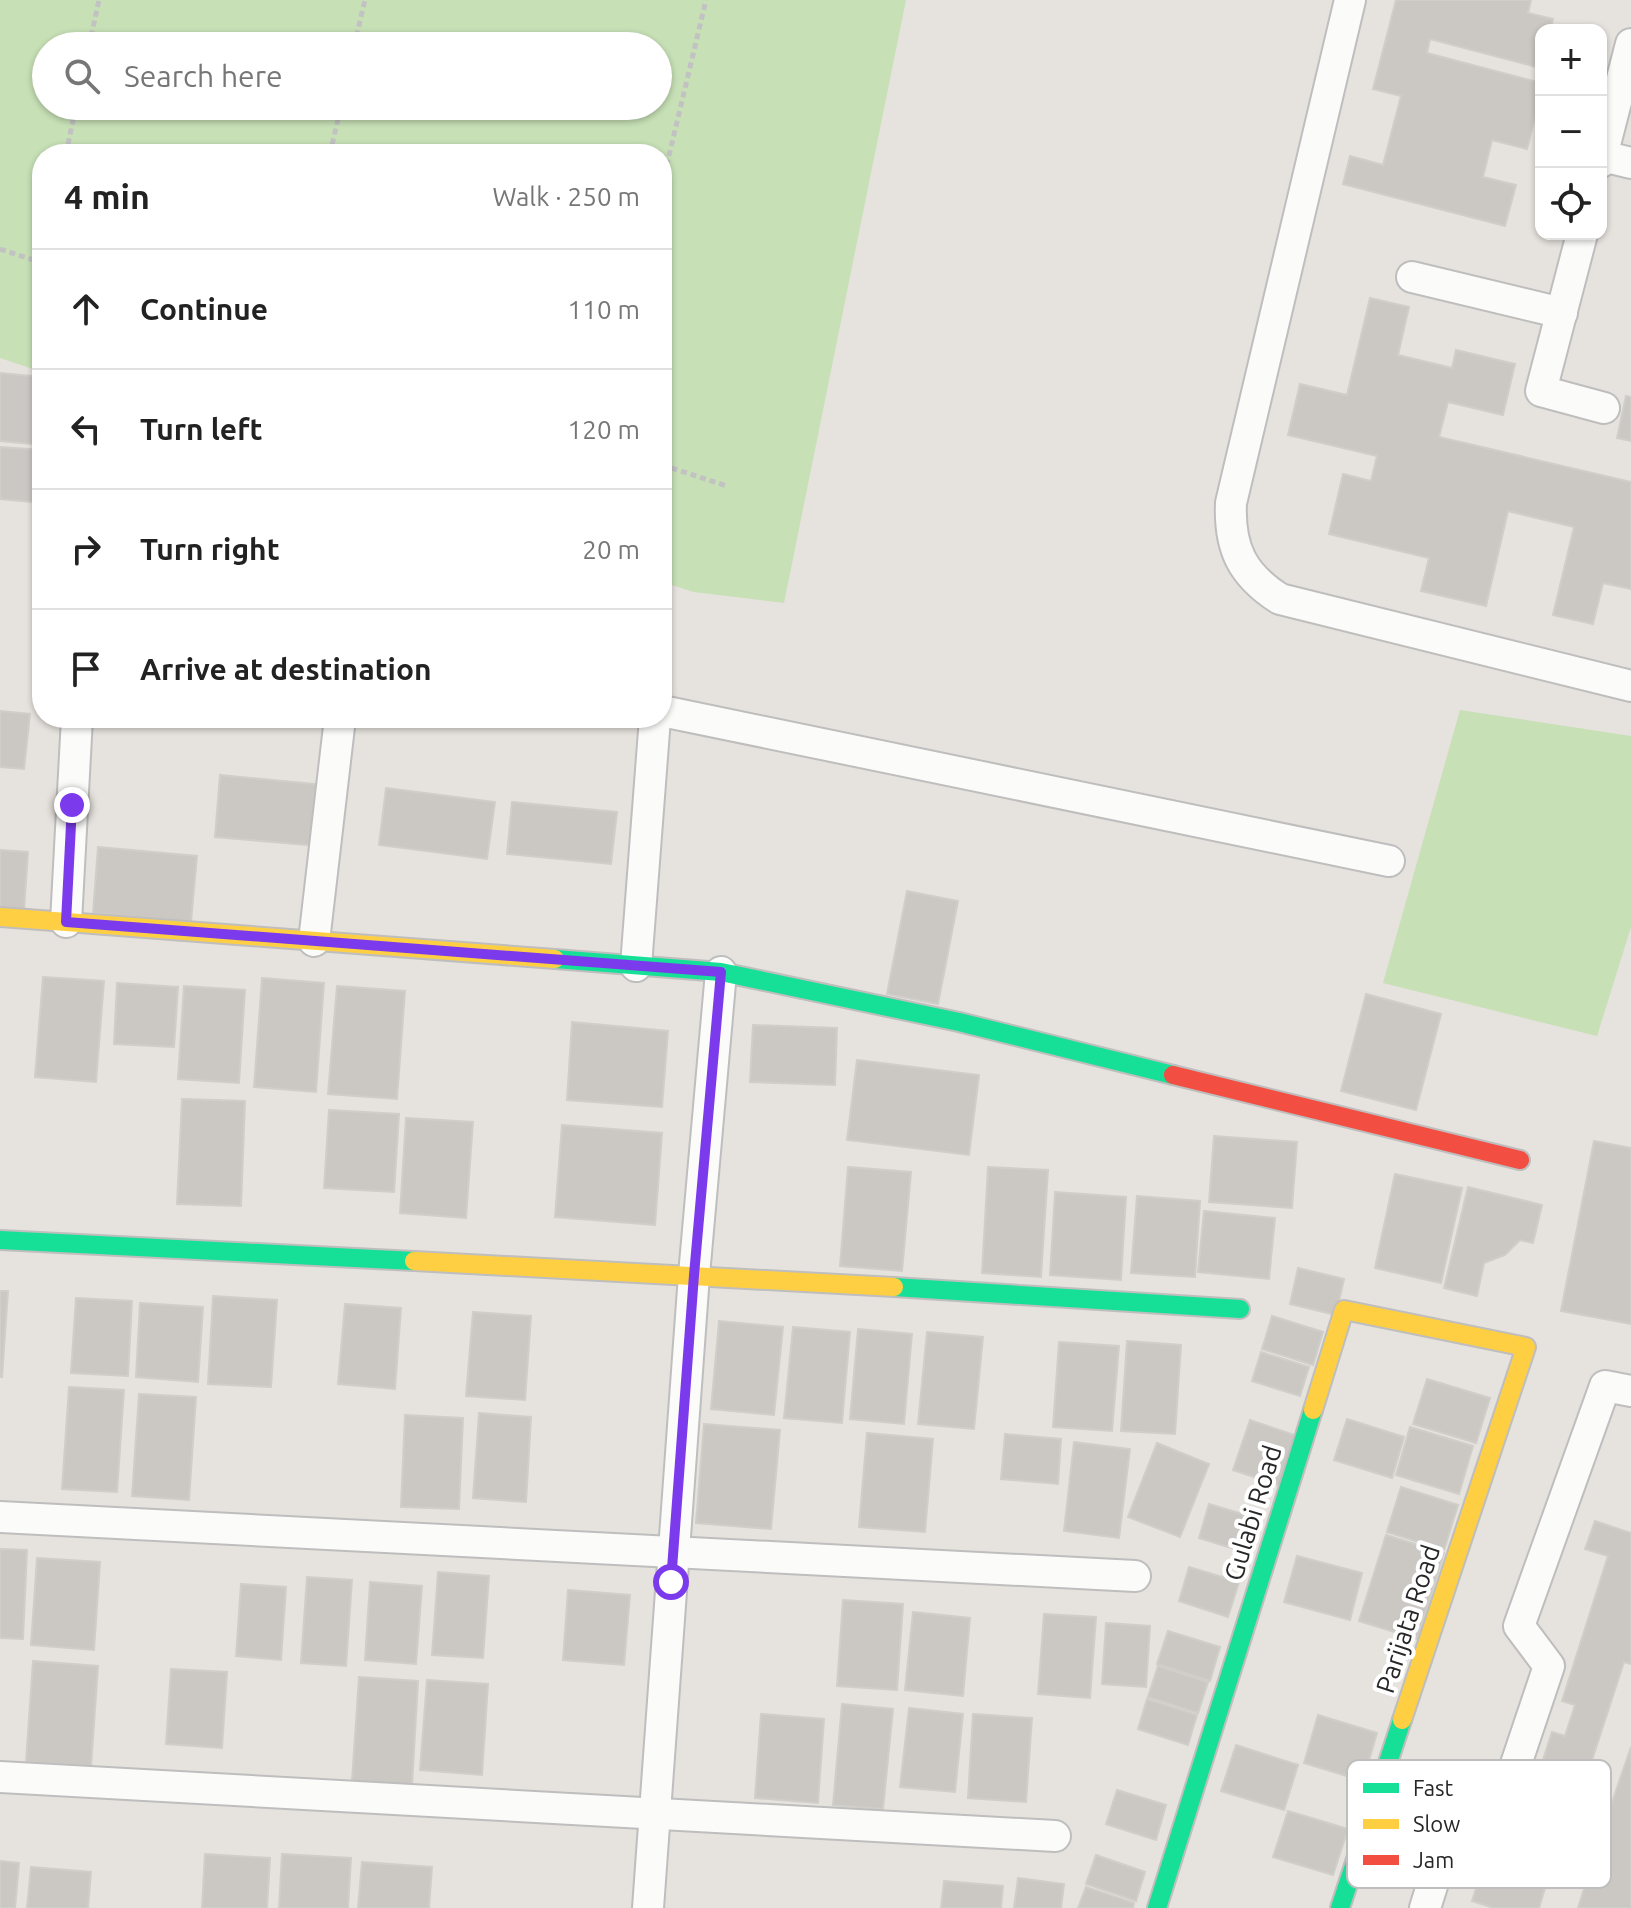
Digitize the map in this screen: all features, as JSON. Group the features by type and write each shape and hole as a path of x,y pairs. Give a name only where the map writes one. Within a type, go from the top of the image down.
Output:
{"street":[{"path":"1350,0 1231,503 1233,543 1252,577 1280,599 1631,686"},
{"path":"1611,160 1631,44"},
{"path":"1580,240 1541,391 1604,408"},
{"path":"1412,277 1562,313"},
{"path":"672,713 1389,861"},
{"path":"66,922 76,728"},
{"path":"314,941 339,728"},
{"path":"636,966 654,728"},
{"path":"0,917 721,972 959,1022 1520,1160"},
{"path":"648,1908 694,1275 721,972"},
{"path":"0,1240 694,1275 1240,1309"},
{"name":"Gulabi Road","path":"1157,1908 1344,1310 1526,1347"},
{"name":"Parijata Road","path":"1389,1760 1526,1347"},
{"path":"1517,1760 1549,1666 1519,1626 1605,1386 1631,1391"},
{"path":"0,1517 1135,1576"},
{"path":"0,1777 1055,1836"},
{"name":"Parijata Road","path":"1340,1908 1347,1887"},
{"path":"1425,1908 1431,1888"}],"path":[{"path":"92,32 99,0"},
{"path":"357,32 365,0"},
{"path":"672,144 706,0"},
{"path":"68,144 73,120"},
{"path":"332,144 338,120"},
{"path":"0,249 32,260"},
{"path":"672,468 727,486"}],"green space":[{"path":"0,0 906,0 784,603 694,592 672,585 672,144 32,144 32,369 0,358"},
{"path":"1460,710 1631,736 1631,927 1597,1036 1383,983"}],"building":[{"path":"1396,0 1531,0 1528,13 1553,19 1552,24 1535,24 1535,67 1430,39 1427,53 1535,81 1535,117 1527,149 1492,140 1483,177 1516,185 1505,226 1343,184 1350,156 1383,165 1401,96 1373,89"},
{"path":"1370,298 1409,307 1398,355 1452,368 1456,350 1515,364 1503,415 1448,402 1439,437 1631,482 1631,589 1603,583 1593,624 1553,615 1574,527 1508,511 1486,606 1421,591 1429,558 1329,534 1343,474 1371,481 1377,456 1288,435 1300,384 1347,395"},
{"path":"0,373 32,376 32,444 0,441"},
{"path":"1626,396 1631,397 1631,441 1617,438"},
{"path":"0,447 32,449 32,502 0,499"},
{"path":"0,711 30,714 24,769 0,767"},
{"path":"220,775 324,785 319,846 215,837"},
{"path":"386,788 495,802 487,859 379,845"},
{"path":"512,802 617,812 611,864 507,854"},
{"path":"98,847 197,856 191,922 93,913"},
{"path":"0,850 28,852 24,910 0,908"},
{"path":"907,891 958,901 938,1004 887,994"},
{"path":"43,977 104,981 96,1082 35,1077"},
{"path":"262,978 324,983 316,1092 254,1087"},
{"path":"117,983 178,987 174,1047 114,1044"},
{"path":"184,986 245,990 239,1083 178,1079"},
{"path":"337,986 405,991 397,1099 328,1094"},
{"path":"1366,994 1441,1014 1416,1110 1341,1091"},
{"path":"572,1022 668,1031 662,1107 567,1100"},
{"path":"753,1025 837,1028 835,1085 750,1082"},
{"path":"857,1060 979,1075 969,1155 847,1140"},
{"path":"182,1099 245,1101 241,1206 177,1204"},
{"path":"329,1110 399,1114 394,1192 324,1188"},
{"path":"406,1118 473,1122 466,1218 400,1213"},
{"path":"562,1125 662,1133 655,1225 555,1217"},
{"path":"1214,1136 1297,1142 1292,1208 1209,1202"},
{"path":"1594,1141 1631,1148 1631,1324 1561,1311"},
{"path":"848,1167 911,1172 902,1271 840,1266"},
{"path":"988,1167 1048,1170 1041,1277 982,1273"},
{"path":"1395,1174 1462,1188 1441,1283 1375,1268"},
{"path":"1468,1187 1542,1205 1533,1243 1520,1240 1505,1255 1484,1263 1477,1296 1444,1288"},
{"path":"1055,1192 1126,1197 1121,1280 1050,1275"},
{"path":"1137,1196 1200,1201 1195,1277 1131,1273"},
{"path":"1204,1211 1275,1218 1269,1279 1198,1272"},
{"path":"1298,1268 1344,1279 1336,1315 1290,1304"},
{"path":"0,1291 8,1291 2,1377 0,1377"},
{"path":"213,1296 277,1300 271,1387 208,1384"},
{"path":"76,1298 132,1301 128,1376 71,1373"},
{"path":"140,1303 203,1307 198,1382 136,1377"},
{"path":"345,1304 401,1308 395,1389 338,1384"},
{"path":"473,1312 531,1316 525,1400 466,1396"},
{"path":"1272,1316 1323,1332 1313,1365 1262,1349"},
{"path":"719,1321 783,1327 774,1415 711,1409"},
{"path":"793,1327 850,1332 842,1423 784,1418"},
{"path":"858,1329 912,1334 904,1424 850,1419"},
{"path":"927,1332 983,1337 974,1429 918,1424"},
{"path":"1127,1341 1181,1345 1175,1434 1121,1431"},
{"path":"1059,1342 1119,1346 1112,1431 1053,1427"},
{"path":"1261,1352 1309,1367 1300,1396 1252,1381"},
{"path":"1427,1379 1490,1398 1476,1443 1413,1424"},
{"path":"69,1387 124,1390 117,1492 62,1489"},
{"path":"139,1394 196,1397 189,1500 132,1496"},
{"path":"479,1413 531,1417 526,1502 473,1498"},
{"path":"405,1415 463,1418 459,1509 401,1507"},
{"path":"1347,1419 1404,1437 1392,1478 1334,1460"},
{"path":"1250,1420 1297,1436 1281,1486 1233,1470"},
{"path":"704,1424 780,1430 771,1529 696,1523"},
{"path":"1410,1427 1473,1446 1459,1494 1396,1475"},
{"path":"867,1433 933,1439 925,1532 859,1527"},
{"path":"1005,1434 1061,1439 1058,1484 1001,1479"},
{"path":"1074,1442 1130,1449 1119,1538 1064,1531"},
{"path":"1157,1443 1209,1464 1180,1537 1128,1517"},
{"path":"1401,1487 1458,1505 1444,1550 1387,1532"},
{"path":"1209,1504 1259,1519 1248,1553 1199,1538"},
{"path":"1595,1521 1631,1533 1631,1664 1624,1662 1592,1760 1543,1760 1552,1732 1565,1736 1575,1705 1562,1701 1608,1556 1585,1549"},
{"path":"1386,1535 1444,1553 1417,1639 1359,1621"},
{"path":"0,1549 27,1550 23,1639 0,1638"},
{"path":"1297,1556 1362,1573 1350,1620 1284,1602"},
{"path":"37,1558 100,1562 94,1650 31,1645"},
{"path":"1189,1567 1239,1582 1228,1617 1179,1601"},
{"path":"438,1572 489,1576 483,1658 432,1655"},
{"path":"307,1577 352,1580 346,1666 301,1663"},
{"path":"370,1582 422,1586 416,1664 365,1660"},
{"path":"241,1584 286,1587 281,1660 236,1656"},
{"path":"568,1590 630,1595 624,1665 563,1660"},
{"path":"843,1600 903,1604 897,1690 837,1686"},
{"path":"913,1612 970,1618 963,1696 905,1690"},
{"path":"1044,1614 1096,1617 1090,1698 1038,1694"},
{"path":"1106,1623 1150,1626 1146,1687 1102,1684"},
{"path":"1168,1631 1220,1647 1210,1681 1157,1664"},
{"path":"33,1661 98,1666 91,1766 26,1762"},
{"path":"1158,1666 1208,1682 1198,1713 1148,1697"},
{"path":"171,1669 227,1672 222,1748 166,1744"},
{"path":"359,1677 418,1681 412,1785 352,1781"},
{"path":"427,1680 488,1684 482,1775 420,1770"},
{"path":"1147,1699 1197,1715 1188,1745 1138,1729"},
{"path":"842,1704 893,1709 883,1809 833,1805"},
{"path":"909,1708 963,1714 955,1792 900,1787"},
{"path":"761,1714 824,1719 818,1803 755,1798"},
{"path":"973,1714 1032,1718 1026,1802 968,1798"},
{"path":"1318,1715 1377,1733 1369,1760 1347,1760 1347,1776 1304,1763"},
{"path":"1236,1745 1298,1765 1284,1810 1221,1791"},
{"path":"1631,1747 1631,1908 1578,1908 1584,1888 1611,1888 1611,1805"},
{"path":"1117,1790 1166,1805 1156,1840 1106,1824"},
{"path":"1288,1811 1347,1829 1333,1875 1273,1857"},
{"path":"205,1854 270,1858 267,1908 202,1908"},
{"path":"282,1854 351,1858 348,1908 279,1908"},
{"path":"1096,1855 1145,1872 1136,1901 1086,1884"},
{"path":"0,1861 19,1863 15,1908 0,1908"},
{"path":"362,1862 432,1867 429,1908 358,1908"},
{"path":"31,1867 91,1872 88,1908 27,1908"},
{"path":"1018,1878 1064,1884 1061,1908 1014,1908"},
{"path":"944,1881 1003,1886 1001,1908 941,1908"},
{"path":"1086,1887 1134,1903 1133,1908 1078,1908"},
{"path":"1476,1888 1545,1888 1539,1908 1494,1908 1472,1901"}],"traffic: fast":[{"path":"555,959 721,972 959,1022 1173,1075"},
{"path":"0,1240 414,1261"},
{"path":"894,1287 1240,1309"},
{"path":"1157,1908 1313,1410"},
{"path":"1389,1760 1402,1720"},
{"path":"1340,1908 1347,1887"}],"traffic: slow":[{"path":"0,917 555,959"},
{"path":"414,1261 894,1287"},
{"path":"1313,1410 1344,1310 1526,1347 1402,1720"}],"traffic: jam":[{"path":"1173,1075 1520,1160"}],"route":[{"path":"72,805 66,922 721,972 671,1582"}]}
